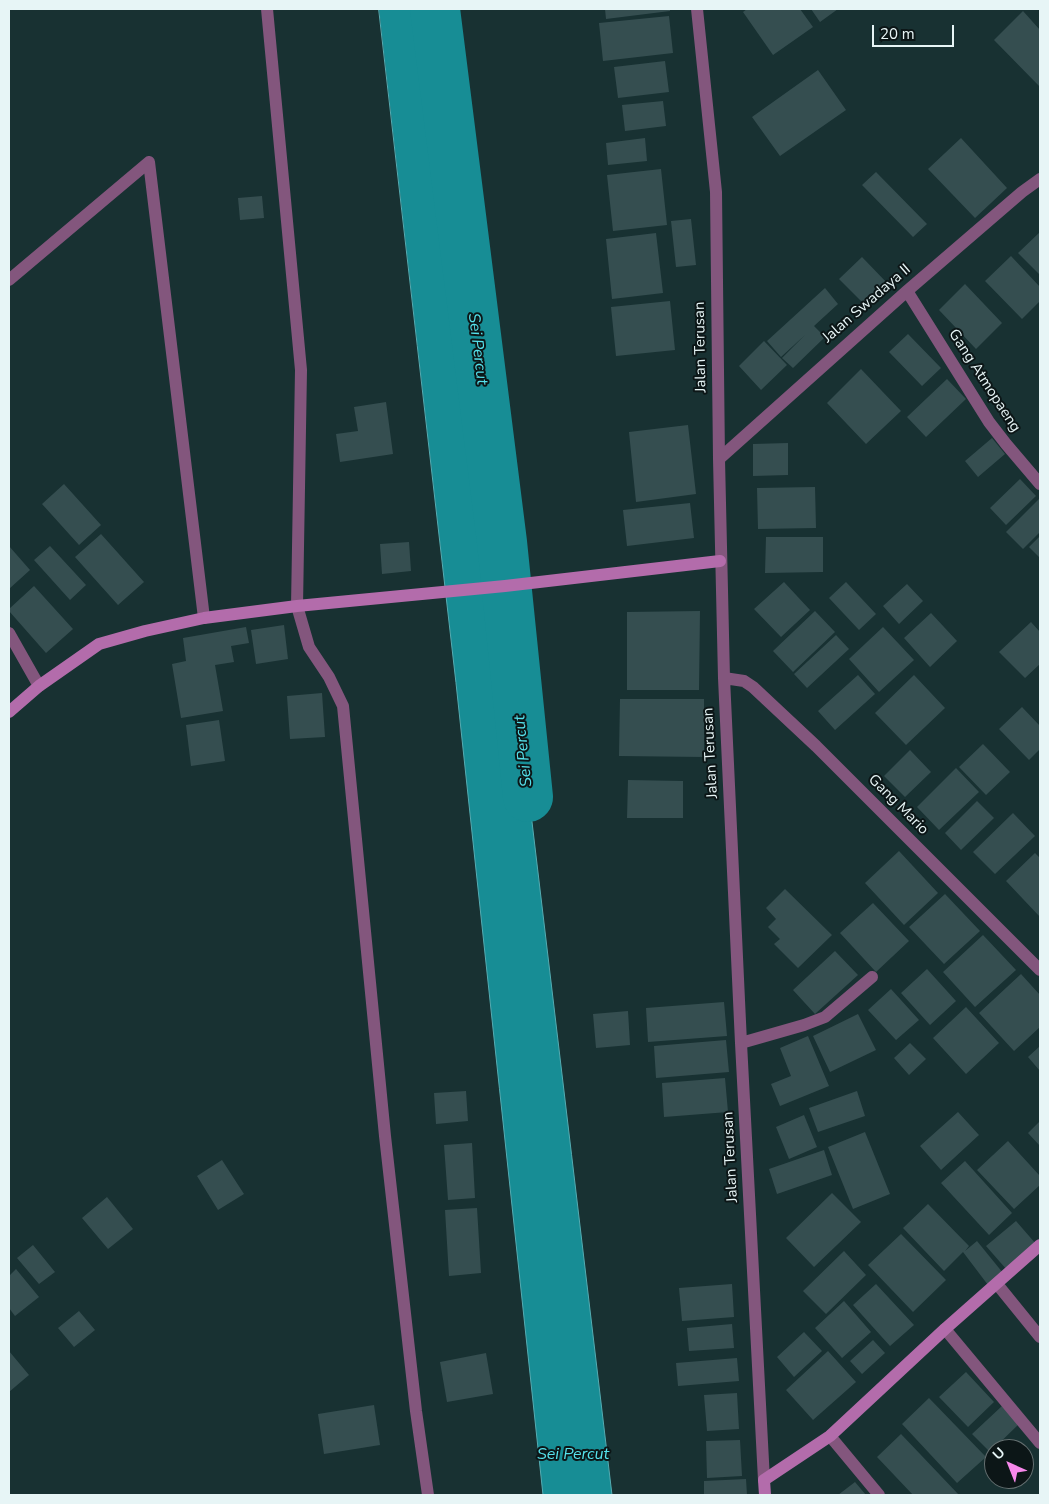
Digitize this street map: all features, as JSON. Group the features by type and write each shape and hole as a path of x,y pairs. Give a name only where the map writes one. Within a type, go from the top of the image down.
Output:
{"street":[{"path":"267,9 301,370 297,606 309,647 329,677 343,706 386,1145 416,1411 428,1495"},
{"name":"Jalan Terusan","path":"697,9 716,192 718,459 724,678 765,1495"},
{"path":"9,280 149,162 204,618"},
{"name":"Jalan Swadaya II","path":"718,459 907,291 1022,192 1040,179"},
{"name":"Gang Atmopaeng","path":"907,291 989,422 1040,484"},
{"path":"9,712 39,686 99,644 145,631 204,618 297,606 505,586 720,562"},
{"path":"9,633 39,686"},
{"name":"Gang Mario","path":"724,678 744,681 753,686 816,746 1040,970"},
{"path":"741,1043 804,1026 825,1017 872,977"},
{"path":"764,1480 830,1436 945,1329 1040,1245"},
{"path":"997,1284 1040,1337"},
{"path":"945,1329 1040,1443"},
{"path":"830,1436 879,1495"}],"water":[{"name":"Sei Percut","path":"379,9 438,9 450,132 612,1495 543,1495 456,683"}],"building":[{"path":"605,9 670,9 670,11 606,19"},
{"path":"747,9 800,9 813,27 773,55 743,12"},
{"path":"811,9 838,9 820,22"},
{"path":"1023,11 1040,30 1040,87 994,40"},
{"path":"669,16 673,53 603,61 599,23"},
{"path":"665,61 669,92 618,98 614,67"},
{"path":"818,70 846,110 780,156 752,117"},
{"path":"663,101 666,126 625,131 622,105"},
{"path":"645,138 647,161 608,165 606,143"},
{"path":"961,138 1007,188 975,218 928,169"},
{"path":"661,169 667,225 613,231 607,175"},
{"path":"876,172 927,224 913,237 862,185"},
{"path":"262,196 264,218 240,220 238,198"},
{"path":"691,219 696,265 676,267 671,221"},
{"path":"1040,232 1040,275 1018,253"},
{"path":"656,233 663,293 612,299 606,239"},
{"path":"1011,256 1040,287 1040,301 1022,319 985,281"},
{"path":"862,257 889,285 867,307 839,279"},
{"path":"965,284 1002,323 976,349 939,310"},
{"path":"825,288 838,304 814,326 825,337 793,368 782,358 805,335 781,357 767,341"},
{"path":"670,301 675,350 616,356 611,307"},
{"path":"908,334 941,368 922,386 889,352"},
{"path":"764,341 787,365 761,390 739,366"},
{"path":"861,369 901,411 866,444 827,403"},
{"path":"947,379 966,399 926,437 907,417"},
{"path":"386,402 393,454 340,462 336,434 358,431 354,407"},
{"path":"688,425 696,494 636,502 629,432"},
{"path":"992,438 1005,454 978,477 965,461"},
{"path":"788,443 788,475 753,476 753,444"},
{"path":"1020,479 1036,496 1006,525 990,508"},
{"path":"64,484 101,525 79,545 42,504"},
{"path":"815,487 816,528 758,529 757,488"},
{"path":"1040,498 1040,532 1023,549 1006,532"},
{"path":"690,503 694,538 627,546 623,510"},
{"path":"101,534 144,582 118,605 75,557"},
{"path":"1040,536 1040,558 1029,547"},
{"path":"766,537 823,537 823,572 765,573"},
{"path":"409,542 411,571 382,574 380,544"},
{"path":"9,546 30,570 9,589"},
{"path":"50,546 86,585 70,600 34,560"},
{"path":"784,582 810,610 781,637 754,609"},
{"path":"846,582 876,614 859,630 829,598"},
{"path":"907,584 923,601 899,624 883,606"},
{"path":"34,586 73,629 46,653 9,611"},
{"path":"700,611 699,690 627,690 627,612"},
{"path":"815,611 835,632 793,672 773,651"},
{"path":"931,613 957,641 930,667 904,638"},
{"path":"1031,622 1040,632 1040,664 1025,678 999,652"},
{"path":"284,625 288,659 256,664 251,630"},
{"path":"246,627 249,643 231,646 234,662 215,665 223,711 181,718 172,664 186,661 183,638"},
{"path":"883,627 914,660 879,692 849,659"},
{"path":"836,635 849,649 807,688 794,674"},
{"path":"858,675 875,694 835,730 818,711"},
{"path":"914,675 945,708 906,745 875,713"},
{"path":"322,693 325,737 290,739 287,696"},
{"path":"620,699 704,699 704,757 619,756"},
{"path":"1022,707 1040,726 1040,749 1029,760 999,729"},
{"path":"219,720 225,761 191,766 186,725"},
{"path":"983,744 1010,772 986,795 959,767"},
{"path":"910,750 931,772 905,797 884,776"},
{"path":"956,768 979,792 939,830 917,807"},
{"path":"628,780 683,781 683,818 627,818"},
{"path":"977,801 994,818 961,850 945,833"},
{"path":"1013,813 1035,836 995,874 973,852"},
{"path":"899,851 938,893 904,925 865,883"},
{"path":"1035,853 1040,858 1040,917 1006,881"},
{"path":"785,889 832,935 798,968 774,944 780,939 768,927 776,919 766,908"},
{"path":"945,894 980,931 944,964 909,927"},
{"path":"873,903 909,941 876,972 840,933"},
{"path":"983,935 1016,970 975,1007 943,972"},
{"path":"835,951 858,975 815,1014 793,990"},
{"path":"927,969 956,1001 930,1025 901,993"},
{"path":"1021,974 1040,995 1040,1027 1014,1051 979,1013"},
{"path":"891,989 919,1020 896,1040 868,1010"},
{"path":"724,1002 727,1036 648,1042 646,1008"},
{"path":"966,1007 999,1043 966,1074 933,1038"},
{"path":"628,1011 630,1045 596,1048 593,1014"},
{"path":"858,1014 876,1050 830,1072 813,1036"},
{"path":"808,1036 829,1086 780,1106 771,1084 791,1076 780,1048"},
{"path":"726,1040 729,1072 656,1078 654,1046"},
{"path":"910,1043 926,1059 909,1075 894,1058"},
{"path":"1040,1046 1040,1071 1028,1057"},
{"path":"725,1078 728,1112 664,1117 662,1083"},
{"path":"466,1091 468,1121 436,1124 434,1093"},
{"path":"857,1091 865,1116 818,1132 809,1108"},
{"path":"958,1112 979,1135 941,1170 920,1146"},
{"path":"804,1115 817,1147 789,1159 776,1127"},
{"path":"1040,1121 1040,1146 1028,1133"},
{"path":"865,1132 890,1194 853,1209 828,1147"},
{"path":"1008,1141 1040,1176 1040,1185 1014,1209 977,1170"},
{"path":"472,1143 475,1198 448,1200 444,1145"},
{"path":"824,1150 832,1175 777,1194 769,1169"},
{"path":"222,1160 244,1194 218,1210 197,1176"},
{"path":"965,1161 1012,1213 989,1235 941,1183"},
{"path":"832,1193 861,1222 814,1267 786,1238"},
{"path":"107,1197 133,1229 108,1249 82,1218"},
{"path":"928,1204 969,1246 965,1251 977,1241 1003,1273 988,1285 963,1252 944,1271 903,1228"},
{"path":"477,1208 481,1273 449,1276 445,1210"},
{"path":"1016,1221 1036,1244 1007,1270 986,1246"},
{"path":"901,1234 946,1280 913,1312 868,1265"},
{"path":"33,1245 55,1272 39,1284 17,1258"},
{"path":"844,1251 866,1275 826,1314 803,1291"},
{"path":"16,1269 39,1297 15,1316 9,1308 9,1276"},
{"path":"732,1284 734,1317 682,1321 679,1288"},
{"path":"876,1284 914,1325 890,1346 853,1305"},
{"path":"844,1301 871,1332 842,1358 815,1328"},
{"path":"79,1311 95,1330 74,1347 58,1328"},
{"path":"732,1324 734,1348 689,1351 687,1328"},
{"path":"804,1332 822,1351 794,1377 777,1357"},
{"path":"873,1340 885,1353 862,1374 850,1361"},
{"path":"9,1351 29,1375 9,1392"},
{"path":"828,1351 856,1382 813,1420 786,1390"},
{"path":"486,1353 493,1394 447,1402 440,1362"},
{"path":"737,1358 739,1381 678,1386 676,1363"},
{"path":"966,1372 994,1402 968,1427 939,1397"},
{"path":"737,1393 739,1429 707,1431 704,1395"},
{"path":"929,1398 984,1455 984,1459 957,1483 902,1424"},
{"path":"374,1405 380,1445 324,1454 318,1414"},
{"path":"1002,1406 1019,1424 1003,1439 984,1439 984,1446 972,1434"},
{"path":"901,1434 959,1495 913,1495 877,1457"},
{"path":"740,1440 742,1476 707,1478 706,1441"},
{"path":"746,1479 747,1495 704,1495 704,1481"},
{"path":"855,1482 866,1495 838,1495"}],"waterway":[{"name":"Sei Percut","path":"435,9 502,542 528,797"}]}
